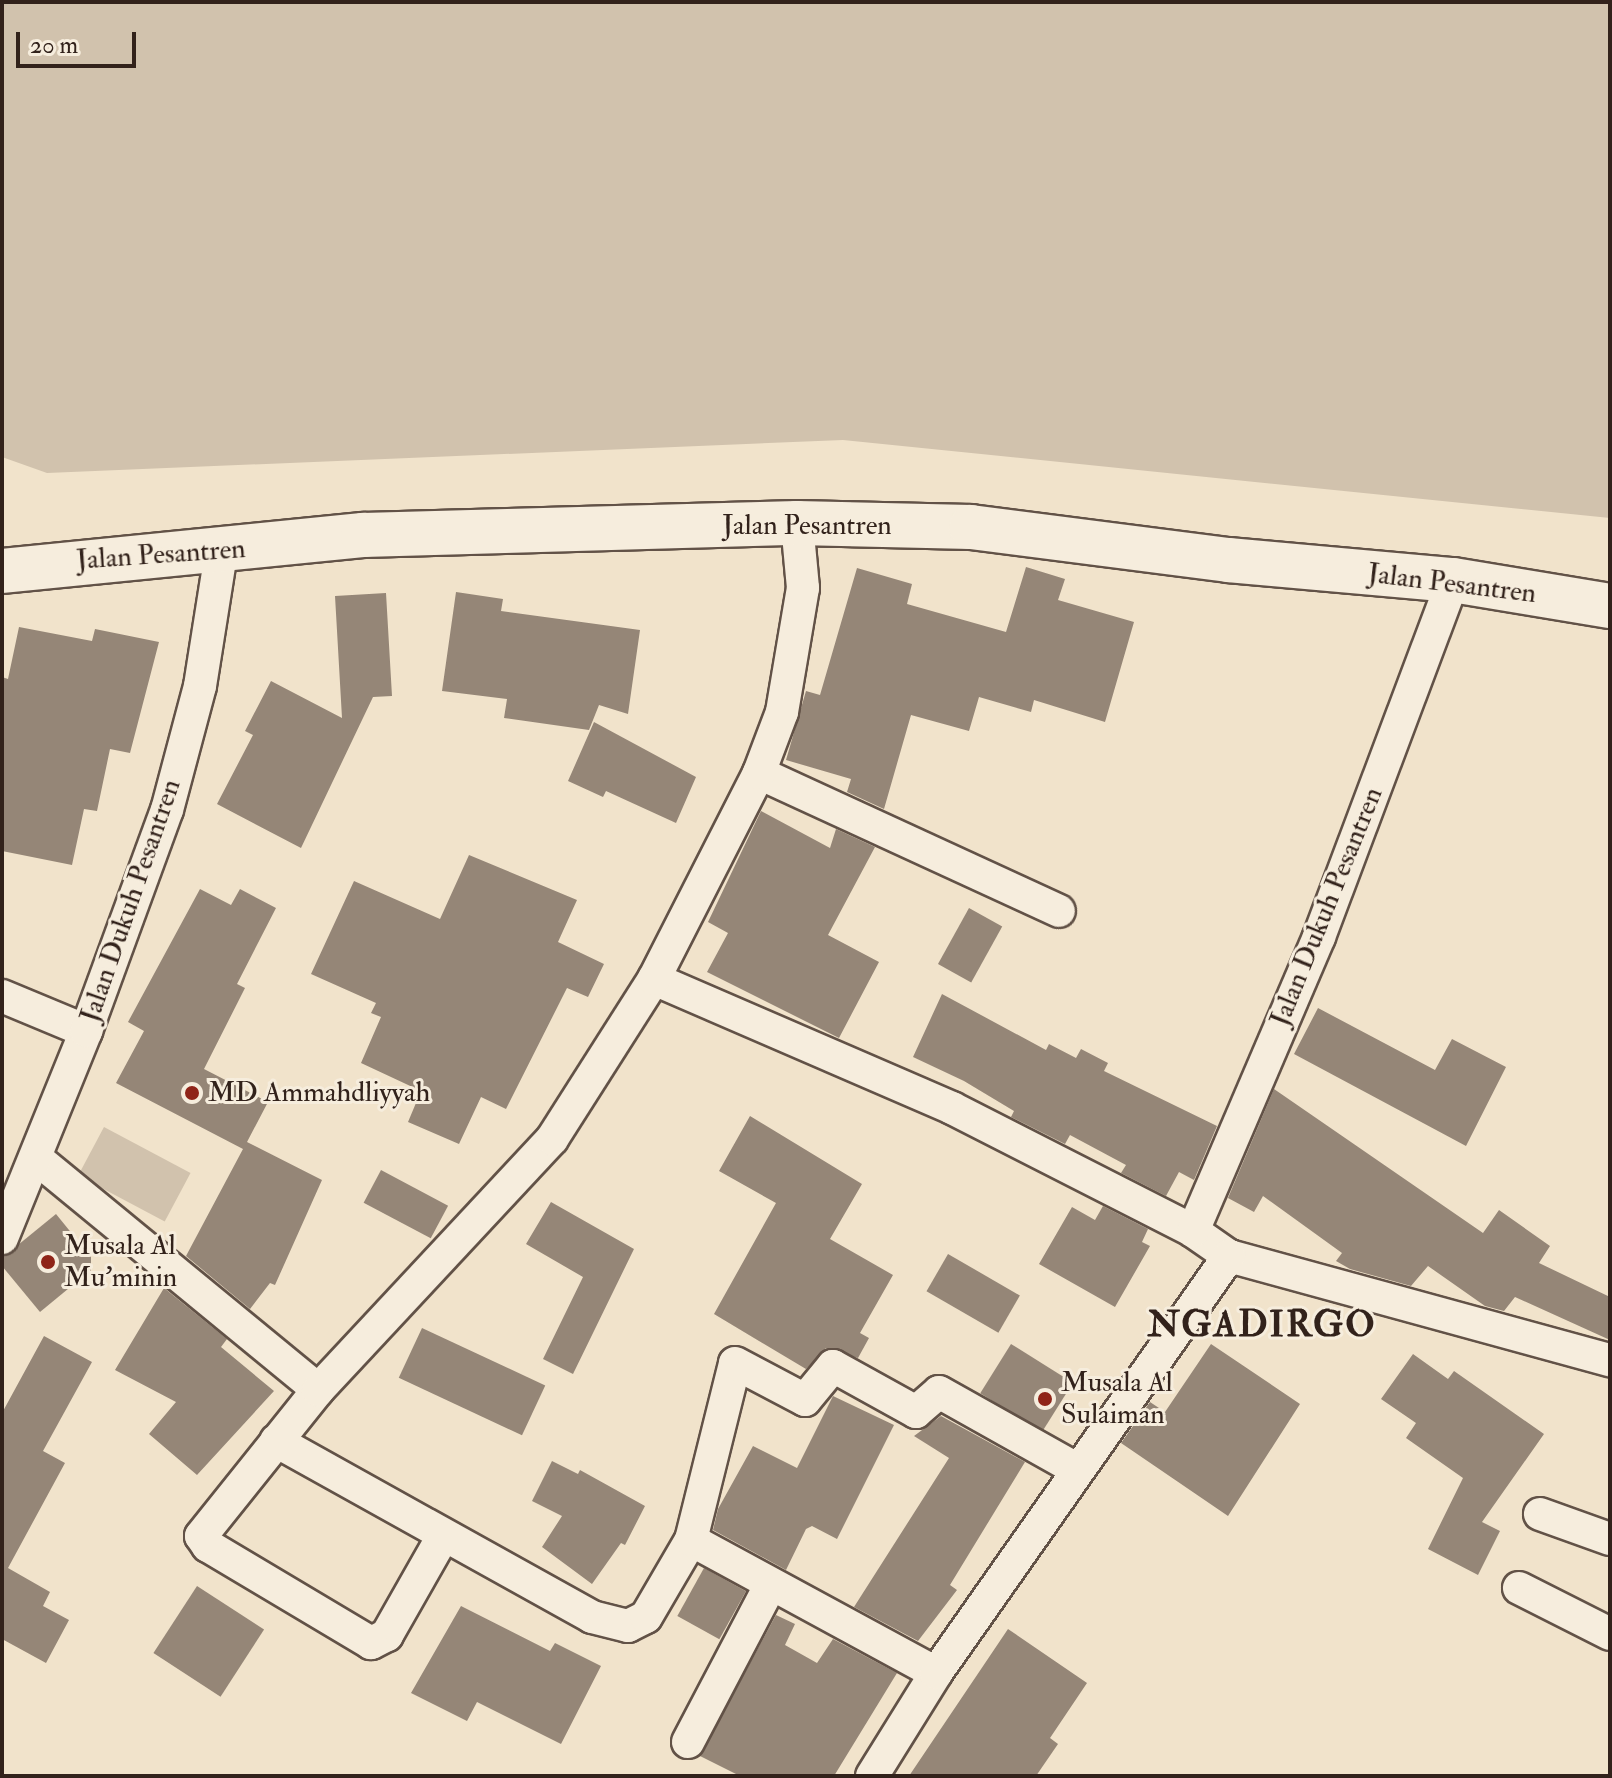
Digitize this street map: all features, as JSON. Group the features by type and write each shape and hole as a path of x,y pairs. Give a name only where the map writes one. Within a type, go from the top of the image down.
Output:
{"main road":[{"name":"Jalan Pesantren","path":"2,571 49,563 221,553 363,535 797,523 971,527 1228,560 1453,580 1610,606"}],"street":[{"path":"442,1538 387,1635 371,1643 201,1542 204,1530 318,1390 552,1139 654,979 759,773 782,712 803,588 797,523"},
{"name":"Jalan Dukuh Pesantren","path":"2,1238 86,1031 167,810 200,686 221,553"},
{"name":"Jalan Dukuh Pesantren","path":"1193,1231 1319,937 1453,580"},
{"path":"759,773 1059,911"},
{"path":"654,979 952,1108 1193,1231 1229,1256 1610,1360"},
{"path":"2,996 86,1031"},
{"path":"36,1158 318,1390"},
{"path":"872,1776 936,1673 1229,1256"},
{"path":"276,1441 442,1538 592,1617 628,1626 655,1607 691,1540 738,1362 805,1400 833,1366 916,1412 939,1392 1078,1470"},
{"path":"1540,1514 1610,1539"},
{"path":"691,1540 936,1673"},
{"path":"688,1742 771,1584"},
{"path":"1519,1588 1610,1634"}],"shaded area":[{"path":"2,2 1610,2 1610,518 843,440 47,473 2,457"},
{"path":"104,1127 191,1173 165,1222 78,1176"}],"building":[{"path":"1026,567 1065,579 1058,600 1134,622 1105,722 1034,700 1031,712 979,697 969,731 911,715 884,809 847,792 851,779 786,760 806,691 820,695 857,568 912,584 907,604 1006,632"},
{"path":"456,592 503,599 501,611 640,630 628,714 599,705 589,730 504,718 507,699 442,691"},
{"path":"386,593 392,696 373,697 301,848 217,804 253,735 245,731 271,681 342,718 335,596"},
{"path":"19,627 92,641 95,629 159,642 130,753 110,749 97,811 84,809 72,865 2,851 2,677 8,679"},
{"path":"594,722 696,777 676,823 606,791 603,797 568,781"},
{"path":"761,811 830,848 836,829 875,847 828,935 879,962 839,1038 707,972 728,933 708,922"},
{"path":"469,855 577,900 558,942 604,964 588,997 567,988 506,1109 481,1097 459,1144 408,1122 421,1091 361,1063 381,1017 371,1013 376,1003 311,974 354,881 440,919"},
{"path":"200,889 231,905 240,889 276,908 237,984 245,988 204,1069 268,1102 247,1142 322,1180 275,1285 270,1283 250,1309 186,1256 243,1149 116,1083 144,1031 128,1022"},
{"path":"969,908 1002,926 971,982 938,964"},
{"path":"942,994 1046,1050 1049,1044 1076,1058 1081,1049 1108,1063 1104,1071 1217,1126 1194,1180 1179,1172 1166,1196 1121,1173 1126,1165 1070,1135 1065,1144 1011,1117 1014,1111 964,1081 913,1057"},
{"path":"1318,1008 1435,1070 1452,1039 1506,1067 1466,1146 1294,1054"},
{"path":"1274,1089 1483,1233 1499,1210 1550,1246 1539,1263 1610,1297 1610,1340 1515,1297 1504,1311 1485,1306 1428,1266 1411,1286 1350,1269 1336,1261 1342,1253 1263,1196 1254,1212 1228,1198"},
{"path":"750,1116 862,1184 830,1239 893,1275 860,1333 869,1338 858,1358 826,1348 806,1369 714,1314 776,1203 719,1171"},
{"path":"381,1170 448,1206 431,1238 364,1203"},
{"path":"551,1202 634,1249 573,1374 543,1359 583,1277 526,1244"},
{"path":"1103,1206 1148,1229 1142,1242 1150,1246 1115,1307 1039,1264 1072,1207 1095,1220"},
{"name":"Musala Al Mu'minin","path":"56,1214 91,1257 91,1270 40,1312 2,1266 2,1258"},
{"path":"948,1254 1020,1296 998,1333 926,1291"},
{"path":"164,1288 227,1339 221,1347 274,1391 197,1475 149,1434 176,1402 115,1370"},
{"path":"422,1328 545,1385 522,1435 399,1378"},
{"path":"44,1336 92,1362 43,1451 65,1463 8,1568 50,1592 43,1606 69,1620 46,1663 2,1639 2,1413"},
{"path":"1011,1344 1073,1383 1042,1432 980,1393"},
{"path":"1211,1344 1300,1404 1228,1516 1121,1443 1150,1402 1165,1412"},
{"path":"1413,1354 1448,1379 1454,1371 1544,1434 1482,1522 1500,1531 1478,1575 1428,1549 1463,1478 1406,1438 1416,1423 1381,1399"},
{"path":"833,1396 894,1425 837,1539 812,1526 806,1529 786,1570 713,1530 718,1509 753,1446 797,1468"},
{"path":"941,1416 1025,1462 950,1585 957,1590 918,1641 854,1607 949,1458 914,1436"},
{"path":"552,1461 578,1474 580,1470 645,1506 625,1545 621,1543 592,1584 542,1547 562,1516 532,1501"},
{"path":"704,1568 746,1591 719,1639 677,1616"},
{"path":"197,1586 264,1630 221,1697 153,1653"},
{"path":"461,1606 550,1651 555,1643 601,1666 561,1744 477,1702 467,1721 411,1693"},
{"path":"776,1615 795,1624 785,1645 817,1663 833,1639 897,1673 834,1776 740,1776 700,1756"},
{"path":"1008,1629 1087,1683 1050,1738 1058,1744 1036,1776 909,1776"}],"place":[{"name":"MD Ammahdliyyah","path":"192,1093"},
{"name":"Musala Al Mu'minin","path":"48,1262"},
{"name":"Musala Al Sulaiman","path":"1045,1399"}],"district":[{"name":"NGADIRGO","path":"1262,1325"}]}
